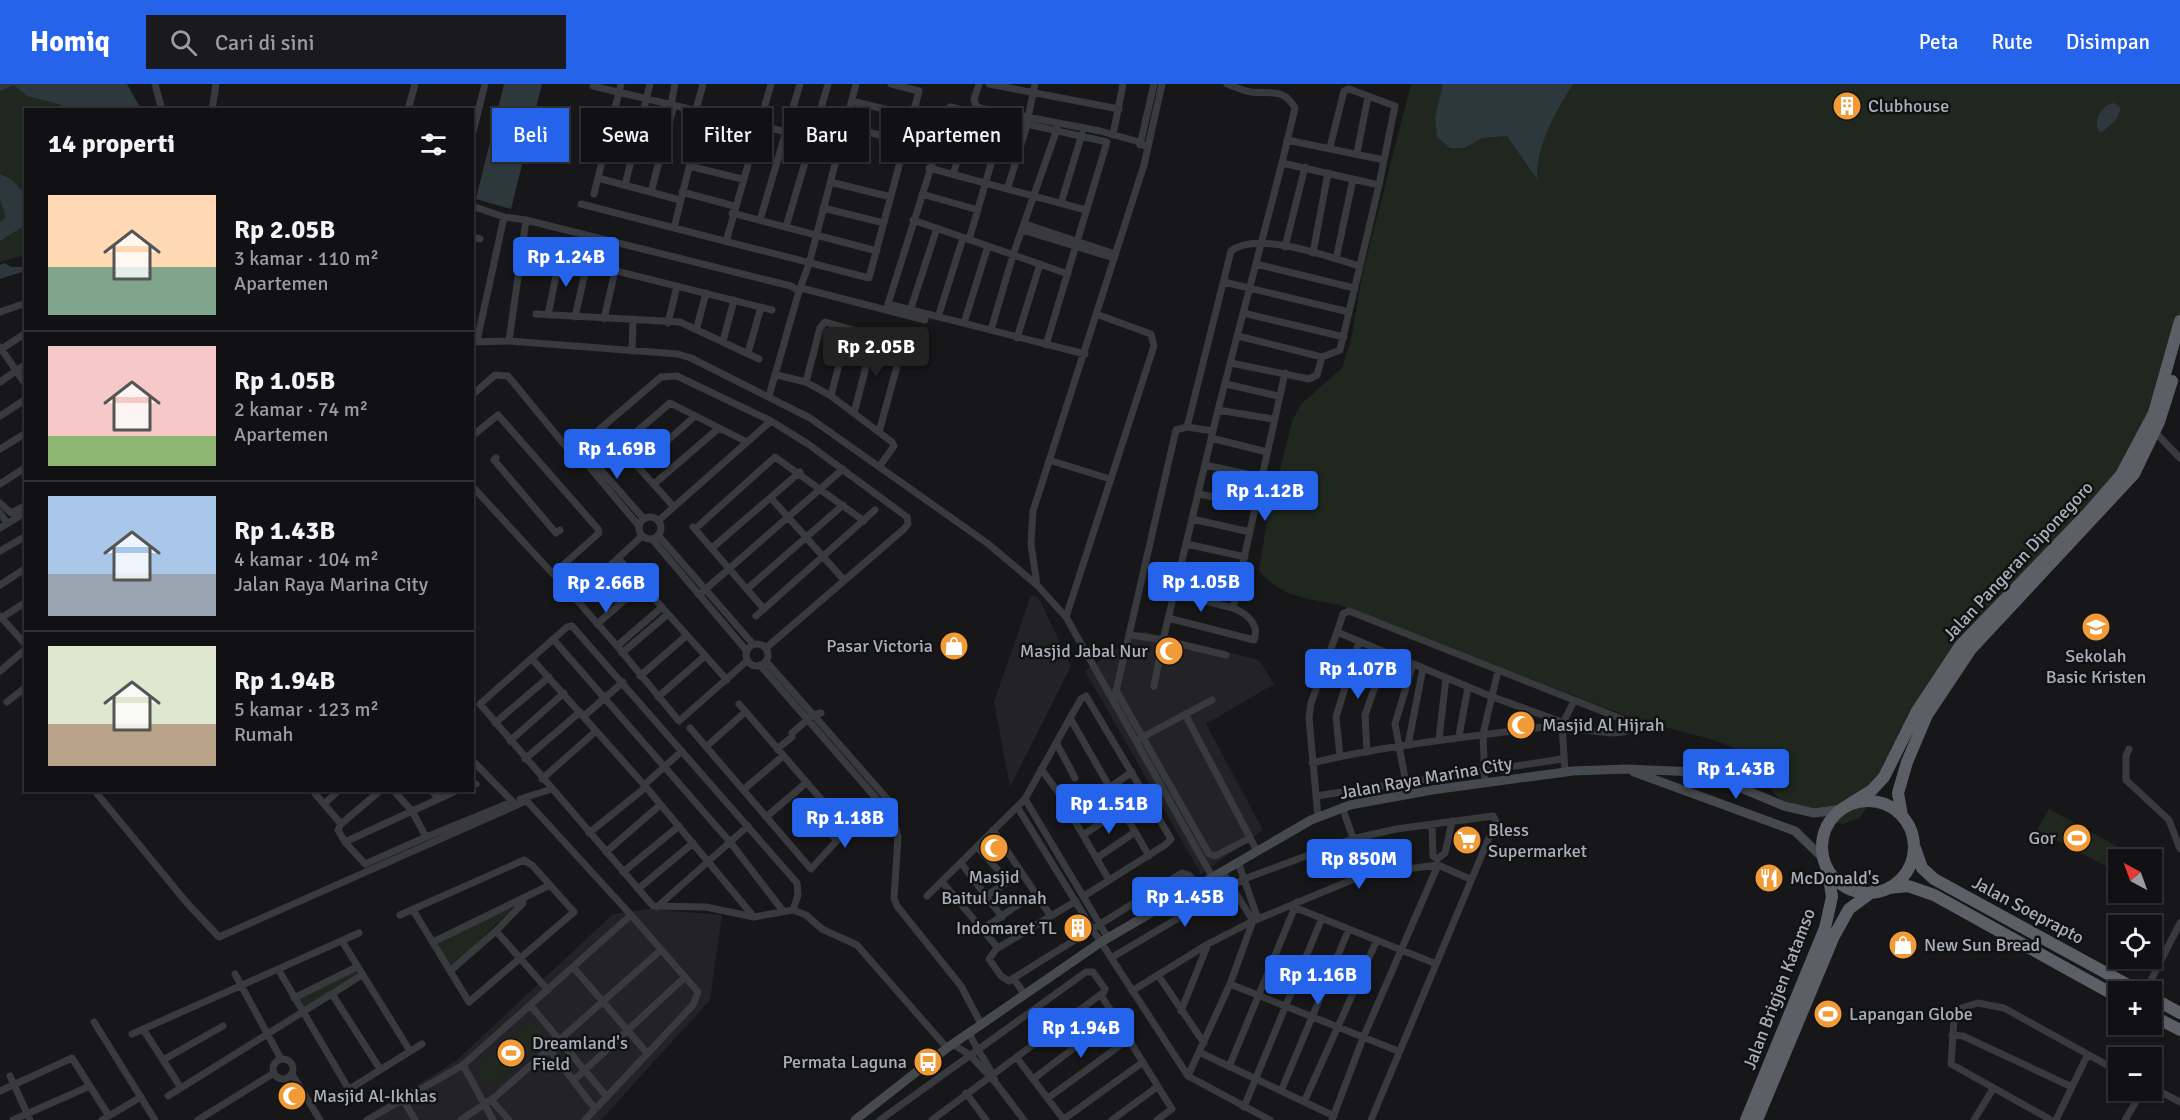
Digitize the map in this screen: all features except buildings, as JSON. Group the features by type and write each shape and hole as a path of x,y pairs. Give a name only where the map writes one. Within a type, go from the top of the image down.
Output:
{"highway":[{"name":"Jalan Pangeran Diponegoro","path":"1845,807 1872,790 1884,777 1917,711 1960,646 2096,505 2121,475 2154,413 2180,321"},
{"name":"Jalan Pangeran Diponegoro","path":"1902,816 1898,793 1907,762 1927,715 1950,677 1971,649 2134,474 2164,411 2180,347"},
{"path":"1862,801 1877,802 1891,807 1902,816 1911,829 1914,844 1912,860 1905,873 1886,888 1872,892 1850,889 1837,880 1826,864 1823,840 1827,826 1845,807 1862,801"},
{"name":"Jalan Soeprapto","path":"1914,844 1922,868 1934,879 2123,981"},
{"name":"Jalan Brigjen Katamso","path":"1746,1120 1826,928 1832,897 1826,864"},
{"name":"Jalan Soeprapto","path":"1886,888 1908,886 1934,895 2108,992"},
{"name":"Jalan Brigjen Katamso","path":"1757,1120 1834,936 1849,909 1872,892"},
{"path":"2098,986 2098,978 2107,972"},
{"path":"2162,1003 2180,1013"},
{"path":"2162,1021 2180,1030"}],"main road":[{"name":"Jalan Raya Marina City","path":"1626,769 1795,831 1826,864"},
{"name":"Jalan Raya Marina City","path":"855,1120 878,1099 981,1024 1104,940 1257,851 1318,817 1342,807 1408,794 1565,772 1626,769 1696,772 1715,777 1784,806 1814,813 1845,807"}],"street":[{"path":"155,84 161,108"},
{"path":"212,108 216,84"},
{"path":"409,108 415,84"},
{"path":"474,128 485,84"},
{"path":"594,194 621,84"},
{"path":"625,185 650,84"},
{"path":"651,192 675,84"},
{"path":"700,108 703,84"},
{"path":"793,108 800,84"},
{"path":"821,108 828,84"},
{"path":"850,108 856,84"},
{"path":"891,84 919,91 915,108"},
{"path":"979,84 974,99 976,106 1107,142 1046,345"},
{"path":"989,84 1119,109"},
{"path":"1008,187 1028,121 1035,84"},
{"path":"1113,135 1123,84"},
{"path":"1144,146 1154,84"},
{"path":"1037,585 1031,526 1033,511 1115,256 1162,84"},
{"path":"1154,686 1212,434 1295,108 1289,98 1278,92 1248,92 1227,84"},
{"path":"763,108 768,85"},
{"path":"593,86 688,108"},
{"path":"1238,336 1322,357 1340,350 1395,106 1348,89 1344,91 1330,147"},
{"path":"1357,153 1368,97"},
{"path":"852,101 881,108"},
{"path":"1022,121 1113,135 1136,141 1144,146"},
{"path":"990,330 1013,255 1057,129"},
{"path":"1061,202 1082,134"},
{"path":"760,220 784,139"},
{"path":"1287,140 1330,147 1384,160"},
{"path":"674,228 690,162"},
{"path":"726,242 747,162"},
{"path":"786,227 805,162"},
{"path":"769,396 809,264 836,162"},
{"path":"581,204 866,278 872,274 901,162"},
{"path":"931,162 888,304 1084,354"},
{"path":"953,174 957,162"},
{"path":"938,317 978,210 992,162"},
{"path":"1282,163 1378,185"},
{"path":"689,166 742,178"},
{"path":"1285,247 1305,167"},
{"path":"929,168 1035,194 1086,210"},
{"path":"1313,253 1328,173"},
{"path":"598,178 733,209 760,220 815,236 877,250"},
{"path":"1336,259 1353,179"},
{"path":"830,182 891,197"},
{"path":"922,194 978,210"},
{"path":"474,207 504,217 526,220 926,320"},
{"path":"823,208 884,223"},
{"path":"504,217 475,341 509,341 691,358 810,418 987,543 1037,585 1066,617 1209,854 1215,856 1251,838"},
{"path":"509,341 526,220"},
{"path":"913,220 1068,274"},
{"path":"1024,227 1115,256"},
{"path":"910,310 937,228"},
{"path":"1187,427 1231,251 1243,243 1261,242 1359,266"},
{"path":"964,323 988,246"},
{"path":"549,254 772,310"},
{"path":"548,315 560,256"},
{"path":"575,317 587,264"},
{"path":"1017,338 1040,264"},
{"path":"1256,264 1354,288"},
{"path":"604,319 615,271"},
{"path":"1224,282 1349,312"},
{"path":"668,322 677,286"},
{"path":"697,327 706,293"},
{"path":"723,340 734,300"},
{"path":"0,312 24,304"},
{"path":"748,353 761,307"},
{"path":"1243,313 1344,337"},
{"path":"536,314 680,322 697,327 759,358"},
{"path":"1066,617 1154,346 1151,334 1143,328 1096,314"},
{"path":"632,351 633,321"},
{"path":"806,382 822,325 825,322 896,342 902,348 879,432"},
{"path":"831,396 848,328"},
{"path":"24,334 1,349 24,382"},
{"path":"854,413 874,336"},
{"path":"1231,363 1314,378 1322,357"},
{"path":"0,382 24,365"},
{"path":"1233,608 1241,581 1273,419 1285,373"},
{"path":"474,393 495,375 508,376 644,519"},
{"path":"777,375 806,382 831,396 892,441 894,446 879,467"},
{"path":"576,450 661,377 677,376 771,421 843,469 906,517 908,524 766,648 763,663 808,722 895,820"},
{"path":"1226,384 1278,396"},
{"path":"0,416 24,400"},
{"path":"620,447 669,403 747,442"},
{"path":"1218,410 1273,419"},
{"path":"474,434 498,415 598,529 599,533 553,573"},
{"path":"638,467 695,416"},
{"path":"658,521 771,421"},
{"path":"602,427 674,507"},
{"path":"1114,700 1131,635 1176,430 1187,427 1267,452"},
{"path":"654,484 719,428"},
{"path":"2155,432 2180,458"},
{"path":"0,449 24,434"},
{"path":"576,450 639,526 642,536"},
{"path":"764,609 693,527 775,457 800,472 864,521"},
{"path":"494,458 527,493 560,530 559,532 556,533 494,458"},
{"path":"1049,460 1110,479"},
{"path":"1205,465 1261,477"},
{"path":"0,484 24,468"},
{"path":"699,595 843,469"},
{"path":"712,548 800,472"},
{"path":"474,488 553,573 681,721 747,661"},
{"path":"1199,494 1256,506"},
{"path":"771,498 844,580"},
{"path":"0,503 11,513 24,506"},
{"path":"747,589 843,505"},
{"path":"756,616 875,510"},
{"path":"0,513 3,526 24,516"},
{"path":"639,526 644,519 652,518 658,521 661,528 655,537"},
{"path":"1192,519 1250,532"},
{"path":"575,598 642,536 655,537 753,644"},
{"path":"0,551 24,537"},
{"path":"655,537 699,595 746,650 747,661"},
{"path":"1187,544 1245,557"},
{"path":"618,558 727,680"},
{"path":"0,585 24,569"},
{"path":"1181,569 1241,581"},
{"path":"597,624 642,585"},
{"path":"1168,618 1254,639 1256,629 1252,621 1233,608 1175,593"},
{"path":"24,604 1,617 24,643"},
{"path":"620,650 662,607"},
{"path":"1318,817 1309,718 1311,703 1336,632 1343,614 1349,611 1622,719 1628,722 1629,729 1594,733 1562,723 1490,696 1336,632"},
{"path":"620,650 668,614"},
{"path":"794,910 797,902 797,883 572,626 567,627 480,704 638,890 657,907 706,908 754,917 794,910 806,915 836,937 857,945 950,1047 973,1053"},
{"path":"1131,635 1226,655"},
{"path":"640,676 686,636"},
{"path":"553,639 729,842 783,911"},
{"path":"1340,756 1336,717 1359,642"},
{"path":"746,650 753,644 759,643 766,648"},
{"path":"0,671 24,651"},
{"path":"1367,752 1365,715 1387,653"},
{"path":"658,697 705,656"},
{"path":"532,658 597,730 754,917"},
{"path":"747,661 753,665 763,663"},
{"path":"763,663 817,714 883,794 893,810 898,856 894,898 897,906 961,986 981,1024"},
{"path":"1404,745 1395,724 1413,664"},
{"path":"1408,794 1404,745 1423,668"},
{"path":"1485,783 1483,734 1490,696 1498,671"},
{"path":"495,723 549,677"},
{"path":"1439,739 1446,678"},
{"path":"525,759 623,682"},
{"path":"1459,736 1468,687"},
{"path":"8,702 24,689"},
{"path":"1117,692 1139,739 1213,878"},
{"path":"510,741 564,693"},
{"path":"927,896 1018,808 1081,699 1089,697 1170,836 1169,842 1149,856 1084,896"},
{"path":"1139,739 1212,700"},
{"path":"1565,772 1562,759 1562,723 1574,701"},
{"path":"739,704 846,828"},
{"path":"706,747 745,712"},
{"path":"743,790 793,736 817,714"},
{"path":"1185,714 1257,851"},
{"path":"1070,718 1149,856"},
{"path":"1312,763 1439,739 1562,723"},
{"path":"690,728 811,869 861,814"},
{"path":"542,779 597,730"},
{"path":"1057,744 1075,778"},
{"path":"2129,749 2126,756 2126,780 2169,820 2180,849"},
{"path":"590,833 682,751"},
{"path":"1316,796 1562,759"},
{"path":"474,762 513,802"},
{"path":"1041,769 1109,880"},
{"path":"1070,815 1132,772"},
{"path":"766,817 806,783"},
{"path":"96,792 187,903 219,937 525,799 552,789"},
{"path":"314,792 341,824"},
{"path":"324,804 337,792"},
{"path":"379,792 341,824 338,830 345,842 365,864 426,837 525,799"},
{"path":"395,792 412,811 426,837"},
{"path":"433,792 439,799"},
{"path":"345,842 454,792"},
{"path":"876,801 883,794"},
{"path":"525,799 698,992 697,999 585,1120"},
{"path":"1025,799 1100,925 1111,958 1191,1077 1270,1120"},
{"path":"606,852 660,805"},
{"path":"1342,807 1366,874"},
{"path":"1018,808 1093,930 1104,940"},
{"path":"1083,835 1122,809"},
{"path":"808,829 830,811"},
{"path":"1111,958 1244,879 1352,839 1491,815 1496,822 1434,963 1371,1120"},
{"path":"819,821 836,840"},
{"path":"1432,825 1433,856 1437,859 1445,853 1452,821"},
{"path":"623,872 679,826"},
{"path":"657,907 748,826"},
{"path":"993,830 1050,915"},
{"path":"1097,858 1135,832"},
{"path":"638,890 693,843"},
{"path":"977,847 1009,882"},
{"path":"400,915 524,860 530,862 574,912 469,1002 413,910"},
{"path":"1191,1077 1199,1052 1256,920 1238,862"},
{"path":"961,863 1002,917"},
{"path":"1132,991 1208,944 1256,920 1297,905 1366,874 1438,865 1470,879"},
{"path":"1199,1052 1333,1118 1364,1038 1438,865"},
{"path":"1222,871 1256,920"},
{"path":"986,896 1021,873"},
{"path":"1076,901 996,948 989,956 991,963 1006,980 1014,979 1182,873 1189,875 1199,886"},
{"path":"943,883 996,948"},
{"path":"433,942 526,899 550,885"},
{"path":"981,930 1034,894"},
{"path":"450,971 496,931 526,899"},
{"path":"1297,905 1322,918 1434,963"},
{"path":"1229,1067 1297,905"},
{"path":"367,1120 463,1065 631,915"},
{"path":"1244,1107 1322,918"},
{"path":"2149,981 2180,923"},
{"path":"1281,1091 1349,929"},
{"path":"496,931 548,990"},
{"path":"132,1034 359,933"},
{"path":"1304,1102 1377,940"},
{"path":"342,941 410,1051"},
{"path":"1181,1011 1208,944"},
{"path":"461,1120 491,1100 661,950"},
{"path":"294,998 357,967"},
{"path":"573,967 647,1053"},
{"path":"278,969 301,1012 348,1088 422,1044"},
{"path":"880,1120 1086,972 1093,972 1105,989 1101,994 992,1078 966,1093 932,1120"},
{"path":"235,974 281,1059"},
{"path":"168,1096 362,975"},
{"path":"1158,975 1204,1042"},
{"path":"573,1081 685,977"},
{"path":"1014,979 1025,995"},
{"path":"1230,984 1398,1051"},
{"path":"332,993 381,1069"},
{"path":"1101,994 1172,1109 1157,1120"},
{"path":"2051,1120 1951,1064 1952,1035 1957,1012 1969,1004 1978,1003 2004,1008 2108,1066"},
{"path":"531,1006 607,1097"},
{"path":"1033,1079 1115,1017"},
{"path":"94,1022 155,1120"},
{"path":"163,1060 223,1026"},
{"path":"143,1029 181,1088"},
{"path":"970,1034 973,1053 1023,1120"},
{"path":"1952,1035 1963,1036 2072,1087"},
{"path":"1048,1098 1129,1040"},
{"path":"549,1049 595,1109"},
{"path":"2055,1120 2087,1056"},
{"path":"0,1091 72,1058 90,1086 106,1119 141,1097"},
{"path":"1017,1058 1064,1120 1143,1062"},
{"path":"274,1073 274,1066 281,1059 288,1059 293,1064 292,1074 320,1120"},
{"path":"463,1065 493,1120"},
{"path":"274,1073 284,1079 292,1074"},
{"path":"198,1120 274,1073"},
{"path":"10,1076 29,1117"},
{"path":"13,1120 29,1117 90,1086"},
{"path":"1112,1120 1157,1087"},
{"path":"1974,1120 1993,1089"},
{"path":"966,1093 984,1119"},
{"path":"2162,1093 2180,1102"},
{"path":"403,1099 415,1120"},
{"path":"491,1100 509,1120"},
{"path":"2135,1120 2126,1118 2136,1101"}],"shaded area":[{"path":"0,84 13,84 27,96 61,105 63,108 24,108 24,255 0,262"},
{"path":"0,84 127,84 140,108 63,108 61,105 27,96 14,85 0,91"},
{"path":"504,84 542,84 536,108 498,108"},
{"path":"1411,84 2180,84 2180,330 2152,425 2067,538 1887,763 1867,808 1859,818 1843,824 1832,822 1778,798 1771,789 1777,765 1714,740 1637,720 1340,605 1295,595 1276,586 1259,570 1267,521 1292,421 1301,404 1342,368 1351,340 1362,275"},
{"path":"1443,84 1573,84 1553,118 1543,142 1537,179 1507,136 1482,138 1464,148 1450,148 1437,137 1435,117"},
{"path":"2114,103 2121,108 2116,120 2102,132 2098,131 2097,122 2100,113 2109,104"},
{"path":"492,133 492,162 523,162 511,209 476,199"},
{"path":"0,174 12,180 24,193 24,226 0,241 0,222 6,217 0,199"},
{"path":"5,263 11,267 24,267 24,271 0,279 0,265"},
{"path":"1031,595 1039,598 1071,666 1010,787 994,702"},
{"path":"1142,631 1259,660 1274,684 1206,724 1263,830 1201,874 1085,671"},
{"name":"Gor","path":"2049,809 2117,846 2115,849 2108,849 2106,866 2037,830"},
{"path":"514,907 451,968 436,943"},
{"path":"648,909 722,915 710,1000 601,1120 362,1120 457,1060 613,914"},
{"path":"356,971 358,974 302,1009 297,1000"},
{"name":"Dreamland's Field","path":"531,1020 546,1036 490,1087 474,1070"}],"place":[{"name":"Clubhouse","path":"1847,106"},
{"name":"Sekolah Basic Kristen","path":"2096,627"},
{"name":"Pasar Victoria","path":"954,646"},
{"name":"Masjid Jabal Nur","path":"1169,651"},
{"name":"Masjid Al Hijrah","path":"1521,725"},
{"name":"Gor","path":"2077,838"},
{"name":"Bless Supermarket","path":"1467,840"},
{"name":"Masjid Baitul Jannah","path":"994,848"},
{"name":"McDonald's","path":"1769,878"},
{"name":"Indomaret TL","path":"1078,928"},
{"name":"New Sun Bread","path":"1903,945"},
{"name":"Lapangan Globe","path":"1828,1014"},
{"name":"Dreamland's Field","path":"511,1053"},
{"name":"Permata Laguna","path":"928,1062"},
{"name":"Masjid Al-Ikhlas","path":"292,1096"}]}
